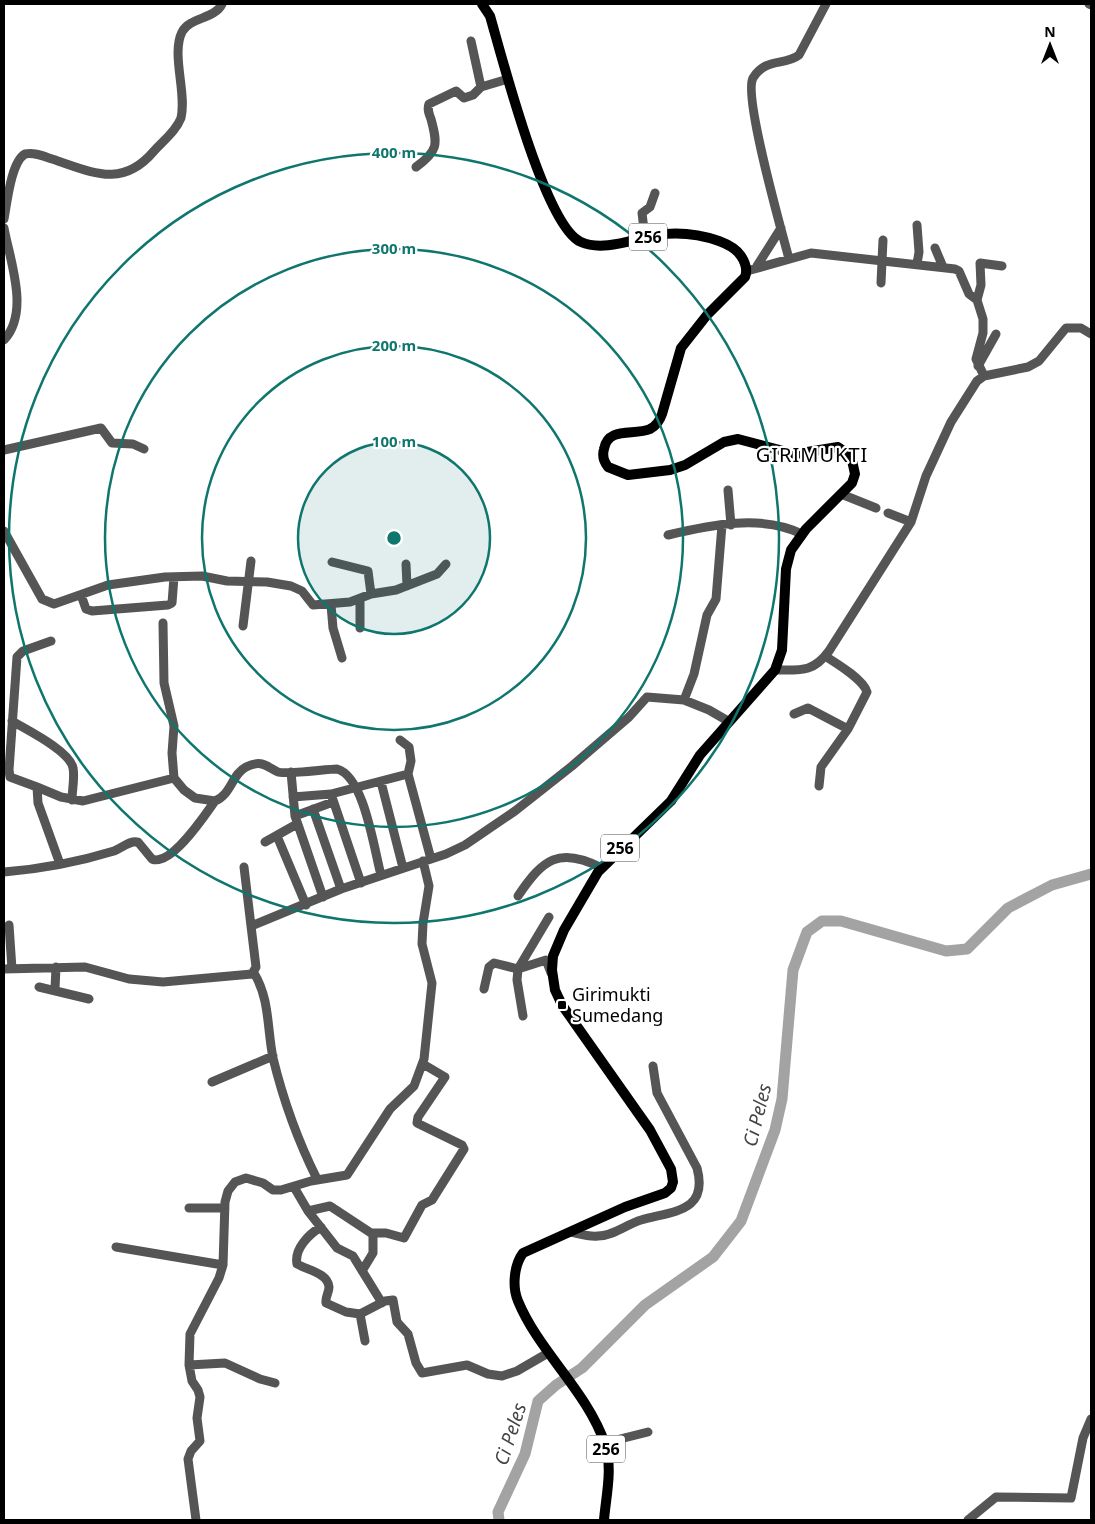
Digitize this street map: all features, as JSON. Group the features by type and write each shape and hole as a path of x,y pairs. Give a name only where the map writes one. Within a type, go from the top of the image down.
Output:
{"main road":[{"name":"256","path":"482,4 490,16 523,129 554,207 570,235 582,243 596,246 680,234 713,239 736,250 752,269 707,315 681,348 662,414 657,423 647,430 626,432 610,437 604,447 604,460 608,467 620,473 647,474 685,465 731,440 750,441 795,454 838,447 851,456 855,474 853,481 802,534 791,550 787,562 782,650 775,670 697,758 671,801 602,868 559,939 553,956 552,974 555,990 562,1005 650,1130 667,1159 673,1176 672,1186 665,1193 626,1207 523,1253 517,1267 515,1289 518,1300 548,1353 592,1417 604,1443 608,1466 604,1520"}],"street":[{"path":"4,219 14,168 16,162 25,154 42,155 104,175 130,171 146,162 177,126 181,118 179,49 182,32 191,23 219,9 222,4"},
{"path":"789,259 750,97 750,85 753,78 764,67 800,55 826,4"},
{"path":"471,42 481,87"},
{"path":"416,167 430,156 436,142 428,105 456,91 463,97 470,96 481,87 508,78"},
{"path":"645,238 643,212 650,207 655,193"},
{"path":"917,225 919,252 917,264"},
{"path":"4,228 13,277 16,310 14,324 4,340"},
{"path":"752,269 781,228"},
{"path":"881,283 883,240"},
{"path":"935,248 943,267"},
{"path":"752,269 811,253 943,267 959,271 969,294 977,300"},
{"path":"984,376 978,366 976,355 984,325 977,300 981,285 980,263 1002,266"},
{"path":"775,670 814,666 825,656 910,522 926,476 951,422 977,381 984,376 1028,367 1039,361 1066,328 1081,328 1091,334"},
{"path":"978,366 996,334"},
{"path":"4,450 101,428 112,443 133,444 144,449"},
{"path":"684,700 696,668 707,615 716,600 726,525 728,490"},
{"path":"841,494 876,508"},
{"path":"888,513 910,522"},
{"path":"668,535 704,526 780,524 802,534"},
{"path":"4,531 42,599 54,604 124,582 202,576 227,581 248,581 291,586 302,591 312,605 331,605 407,586 437,574 446,564"},
{"path":"243,626 251,561"},
{"path":"332,562 368,571 371,594"},
{"path":"406,564 407,586"},
{"path":"81,595 86,609 92,611 168,605 172,603 174,598 174,577"},
{"path":"360,599 360,628"},
{"path":"331,605 333,628 342,658"},
{"path":"163,623 164,683 174,726 172,753 174,778 184,790 195,798 215,801"},
{"path":"52,641 23,651 17,657 12,721 7,753 10,777 72,800 95,799 174,778"},
{"path":"819,786 821,767 848,728 867,690 843,668 825,656"},
{"path":"252,926 342,889 465,845 515,811 629,717 646,698 652,696 684,700 709,710 728,721"},
{"path":"794,714 808,708 848,728"},
{"path":"12,721 49,744 70,762 74,770 72,800"},
{"path":"196,1520 188,1459 191,1451 200,1441 197,1418 200,1397 192,1381 188,1365 193,1326 219,1278 223,1265 225,1208 228,1191 241,1178 252,1178 273,1190 294,1187 317,1180 342,1177 351,1172 390,1109 414,1086 423,1064 432,990 430,973 422,944 423,923 429,886 427,860 408,774 411,756 406,743 400,740"},
{"path":"4,872 60,864 112,851 133,841 138,842 152,859 156,861 165,858 192,832 215,801 226,792 242,769 249,766 268,765 280,773 337,769 349,774 358,788 381,875"},
{"path":"291,772 296,820 323,898"},
{"path":"265,842 277,836 296,820 332,798 358,788 408,774"},
{"path":"381,782 403,868"},
{"path":"37,787 38,803 60,864"},
{"path":"293,797 332,798"},
{"path":"332,798 361,883"},
{"path":"313,809 342,889"},
{"path":"277,836 306,905"},
{"path":"518,896 539,869 555,858 578,858 602,868"},
{"path":"244,868 256,967 254,973 265,998 273,1056 297,1136 317,1180"},
{"path":"523,1016 517,980 518,969 549,917"},
{"path":"9,925 8,969 56,966 85,967 129,979 163,982 214,980 254,973"},
{"path":"484,989 491,964 497,963 518,969 546,960 552,974"},
{"path":"55,989 56,966"},
{"path":"39,987 55,989 89,999"},
{"path":"212,1082 273,1056"},
{"path":"308,1211 330,1206 373,1233 386,1233 403,1239 422,1205 432,1200 464,1150 462,1146 417,1123 418,1117 445,1077 423,1064"},
{"path":"571,1232 602,1236 638,1220 682,1210 695,1198 699,1180 697,1168 657,1093 653,1066"},
{"path":"294,1187 308,1211 336,1248 354,1256 382,1303"},
{"path":"189,1208 225,1208"},
{"path":"321,1227 306,1237 297,1257 297,1264 320,1274 328,1282 329,1288 326,1303 346,1312 360,1314 388,1300 393,1300 397,1322 408,1334 422,1373 467,1365 491,1376 502,1376 517,1371 548,1353"},
{"path":"362,1271 374,1253 373,1233"},
{"path":"116,1247 223,1265"},
{"path":"360,1314 365,1341"},
{"path":"188,1365 225,1363 260,1379 275,1383"},
{"path":"968,1520 996,1497 1072,1498 1083,1438 1091,1419"},
{"path":"604,1443 648,1432"}],"waterway":[{"name":"Ci Peles","path":"499,1520 498,1512 525,1454 538,1401 556,1385 582,1368 645,1305 713,1257 741,1221 775,1130 782,1099 793,970 807,932 822,921 841,921 946,951 967,949 1008,908 1052,885 1091,874"}],"place":[{"name":"Girimukti Sumedang","path":"562,1005"}],"district":[{"name":"GIRIMUKTI","path":"812,455"}]}
